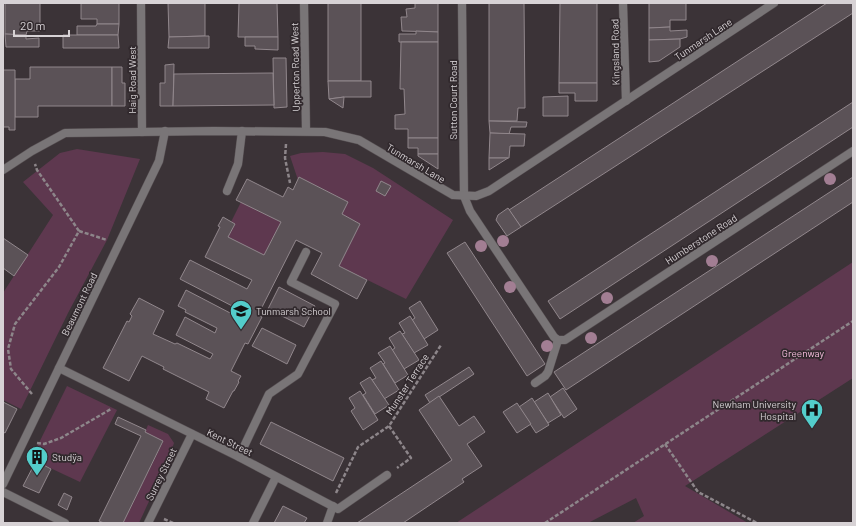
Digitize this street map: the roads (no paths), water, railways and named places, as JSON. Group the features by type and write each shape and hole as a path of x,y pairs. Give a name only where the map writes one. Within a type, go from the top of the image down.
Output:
{"street":[{"name":"Haig Road West","path":"142,3 142,132"},
{"name":"Upperton Road West","path":"304,3 306,131"},
{"name":"Sutton Court Road","path":"462,3 464,196"},
{"name":"Kingsland Road","path":"623,3 626,101"},
{"name":"Tunmarsh Lane","path":"3,170 32,151 65,133 242,130 325,132 359,140 453,195 476,196 489,191 774,3"},
{"path":"227,191 238,164 242,130"},
{"name":"Beaumont Road","path":"3,484 159,161 165,131"},
{"name":"Humberstone Road","path":"558,340 564,340 853,151"},
{"path":"464,196 470,211 554,337 558,340 548,372 535,383"},
{"path":"239,457 269,394 298,374 334,304 291,282 306,252"},
{"name":"Kent Street","path":"59,368 332,505"},
{"name":"Surrey Street","path":"148,523 192,434"},
{"path":"327,523 332,505 338,508 387,475"},
{"path":"253,523 276,476"},
{"path":"3,492 65,523"}],"place":[{"name":"Tunmarsh School","path":"241,330"},
{"name":"Newham University Hospital","path":"812,430"},
{"name":"Studÿa","path":"37,476"}],"park label":[{"name":"Greenway","path":"803,353"}]}
